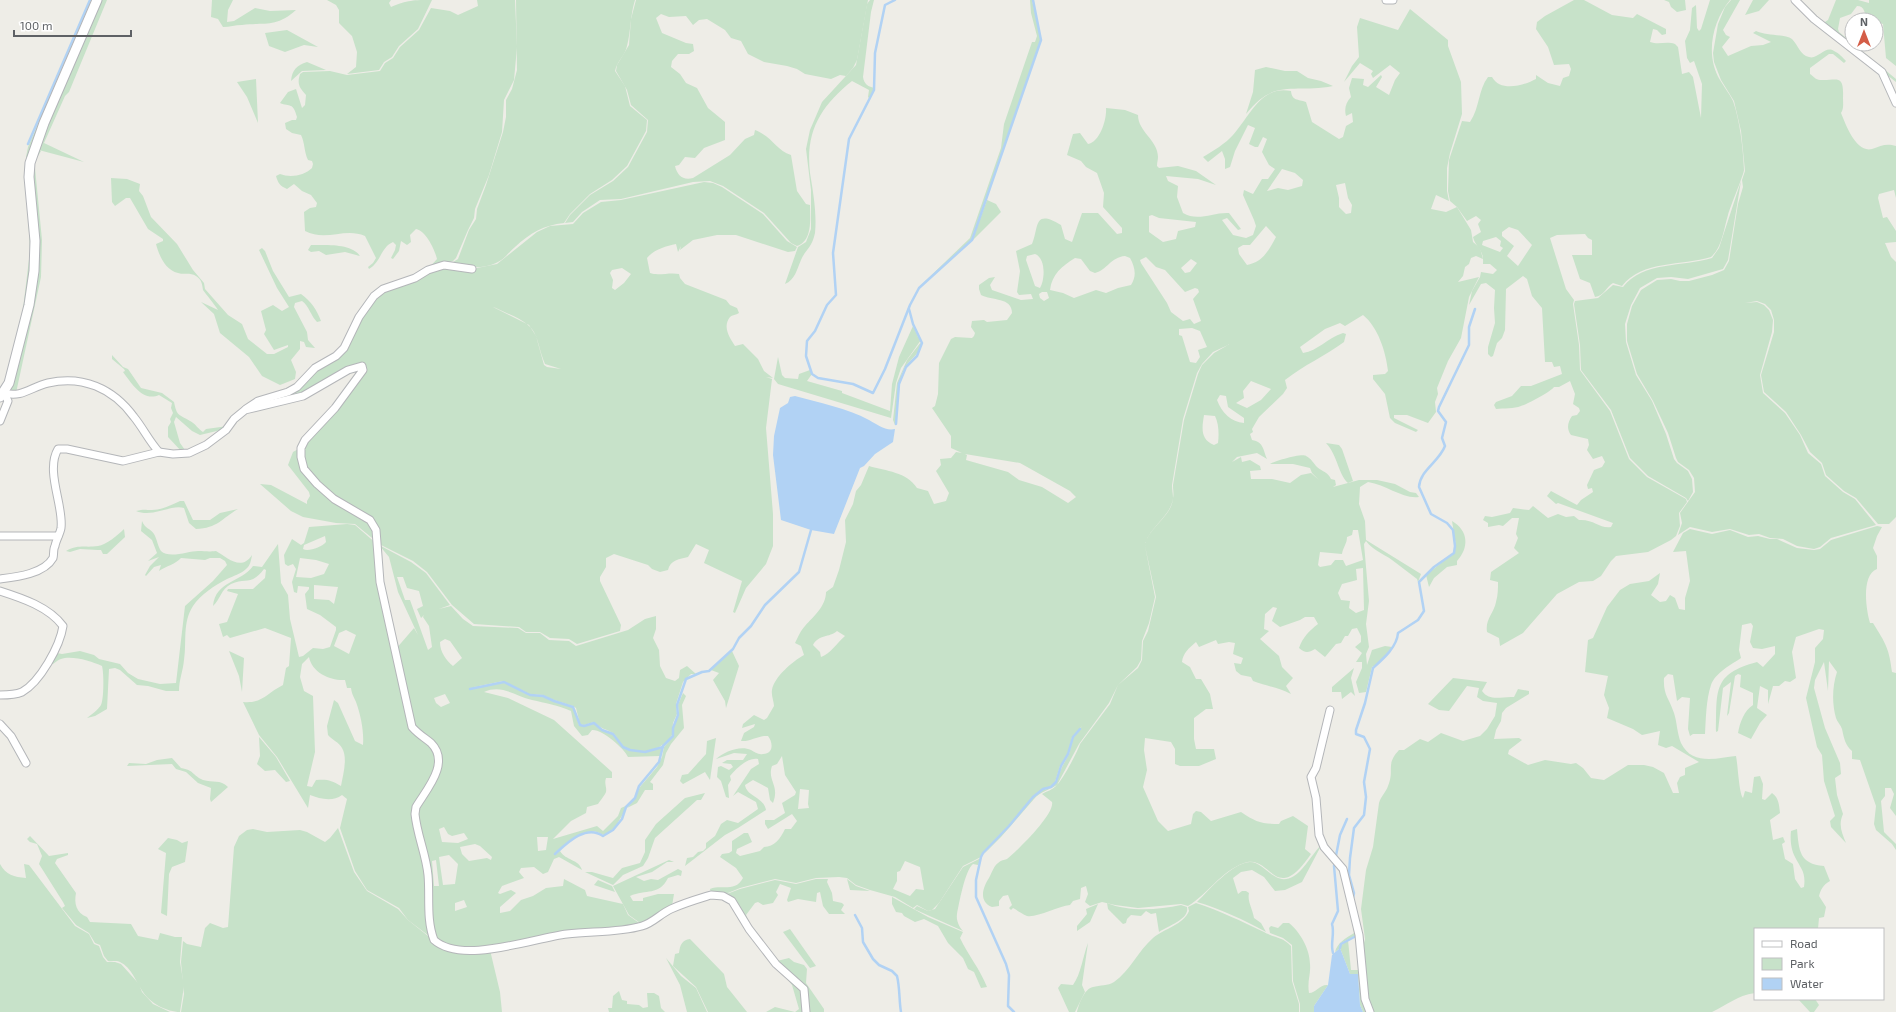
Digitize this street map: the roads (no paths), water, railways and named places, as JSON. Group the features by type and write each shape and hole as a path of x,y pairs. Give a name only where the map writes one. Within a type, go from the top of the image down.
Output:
{"street":[{"path":"2,395 9,383 21,339 29,305 34,271 35,241 29,177 30,163 42,130 97,0"},
{"path":"1386,0 1393,0"},
{"path":"1795,0 1814,19 1882,72 1896,103"},
{"path":"0,579 12,578 39,571 53,558 61,528 55,490 54,455 58,449 68,449 123,462 159,452 190,454 211,442 245,410 258,401 288,392 297,387 315,368 336,356 344,348 359,317 374,296 384,289 415,278 428,270 444,265 472,269"},
{"path":"245,410 303,396 348,370 362,366 363,370 335,408 305,440 301,448 301,457 304,469 317,484 334,499 370,520 376,530 380,582 409,717 412,727 420,736 432,744 438,755 439,767 414,814 426,858 429,918 434,940 443,947 453,949 491,950 567,934 637,928 656,920 670,910 717,894 732,901 748,929 776,964 804,989 806,1012"},
{"path":"2,395 13,396 45,384 61,380 94,385 111,392 124,404 159,452"},
{"path":"0,421 8,401 2,395"},
{"path":"0,536 58,536"},
{"path":"0,591 50,612 63,626 52,658 30,686 17,694 0,695"},
{"path":"1330,710 1316,768 1310,777 1316,798 1320,834 1324,847 1343,869 1359,935 1365,999 1370,1012"},
{"path":"0,724 12,736 26,763"}],"water":[{"path":"795,396 852,412 879,426 895,429 893,442 875,454 864,466 860,468 834,534 811,530 781,520 773,455 774,436 780,408 788,403 790,397"},
{"path":"1340,948 1350,974 1358,974 1360,1005 1363,1012 1314,1012 1314,1006 1328,985 1332,955"}],"waterway":[{"path":"28,144 90,0"},
{"path":"895,0 885,5 875,53 874,90 849,139 833,253 836,295 827,305 815,331 807,341 806,356 812,374 818,378 853,384 873,393 885,369 910,305 919,288 972,240 1041,40 1033,0"},
{"path":"896,424 899,384 906,367 917,356 922,343 913,324 909,309"},
{"path":"1353,898 1354,893 1349,875 1350,858 1354,828 1364,815 1366,797 1364,782 1370,749 1364,737 1356,734 1356,730 1365,703 1373,668 1392,648 1398,633 1418,620 1424,611 1419,582 1434,567 1454,553 1455,546 1453,530 1447,523 1431,514 1419,487 1420,481 1426,471 1439,457 1445,446 1442,438 1446,422 1438,411 1469,345 1469,327 1475,309"},
{"path":"555,854 577,836 590,832 603,836 613,830 622,819 626,807 635,798 639,786 659,762 663,746 673,736 673,728 678,715 677,705 686,679 702,672 709,671 733,649 739,638 751,626 765,605 799,572 811,530"},
{"path":"470,689 504,682 530,695 543,696 573,707 580,725 584,726 594,723 602,730 613,734 623,747 630,750 645,752 663,747"},
{"path":"1014,1012 1008,1006 1009,975 1006,964 976,897 976,880 981,857 1033,797 1043,789 1051,787 1056,782 1061,766 1068,754 1073,737 1080,729"},
{"path":"1333,953 1332,924 1338,911 1334,866 1340,835 1347,819"},
{"path":"855,915 862,928 863,942 873,959 879,965 892,971 897,976 901,1012"},
{"path":"1340,948 1341,944 1358,935"}]}
